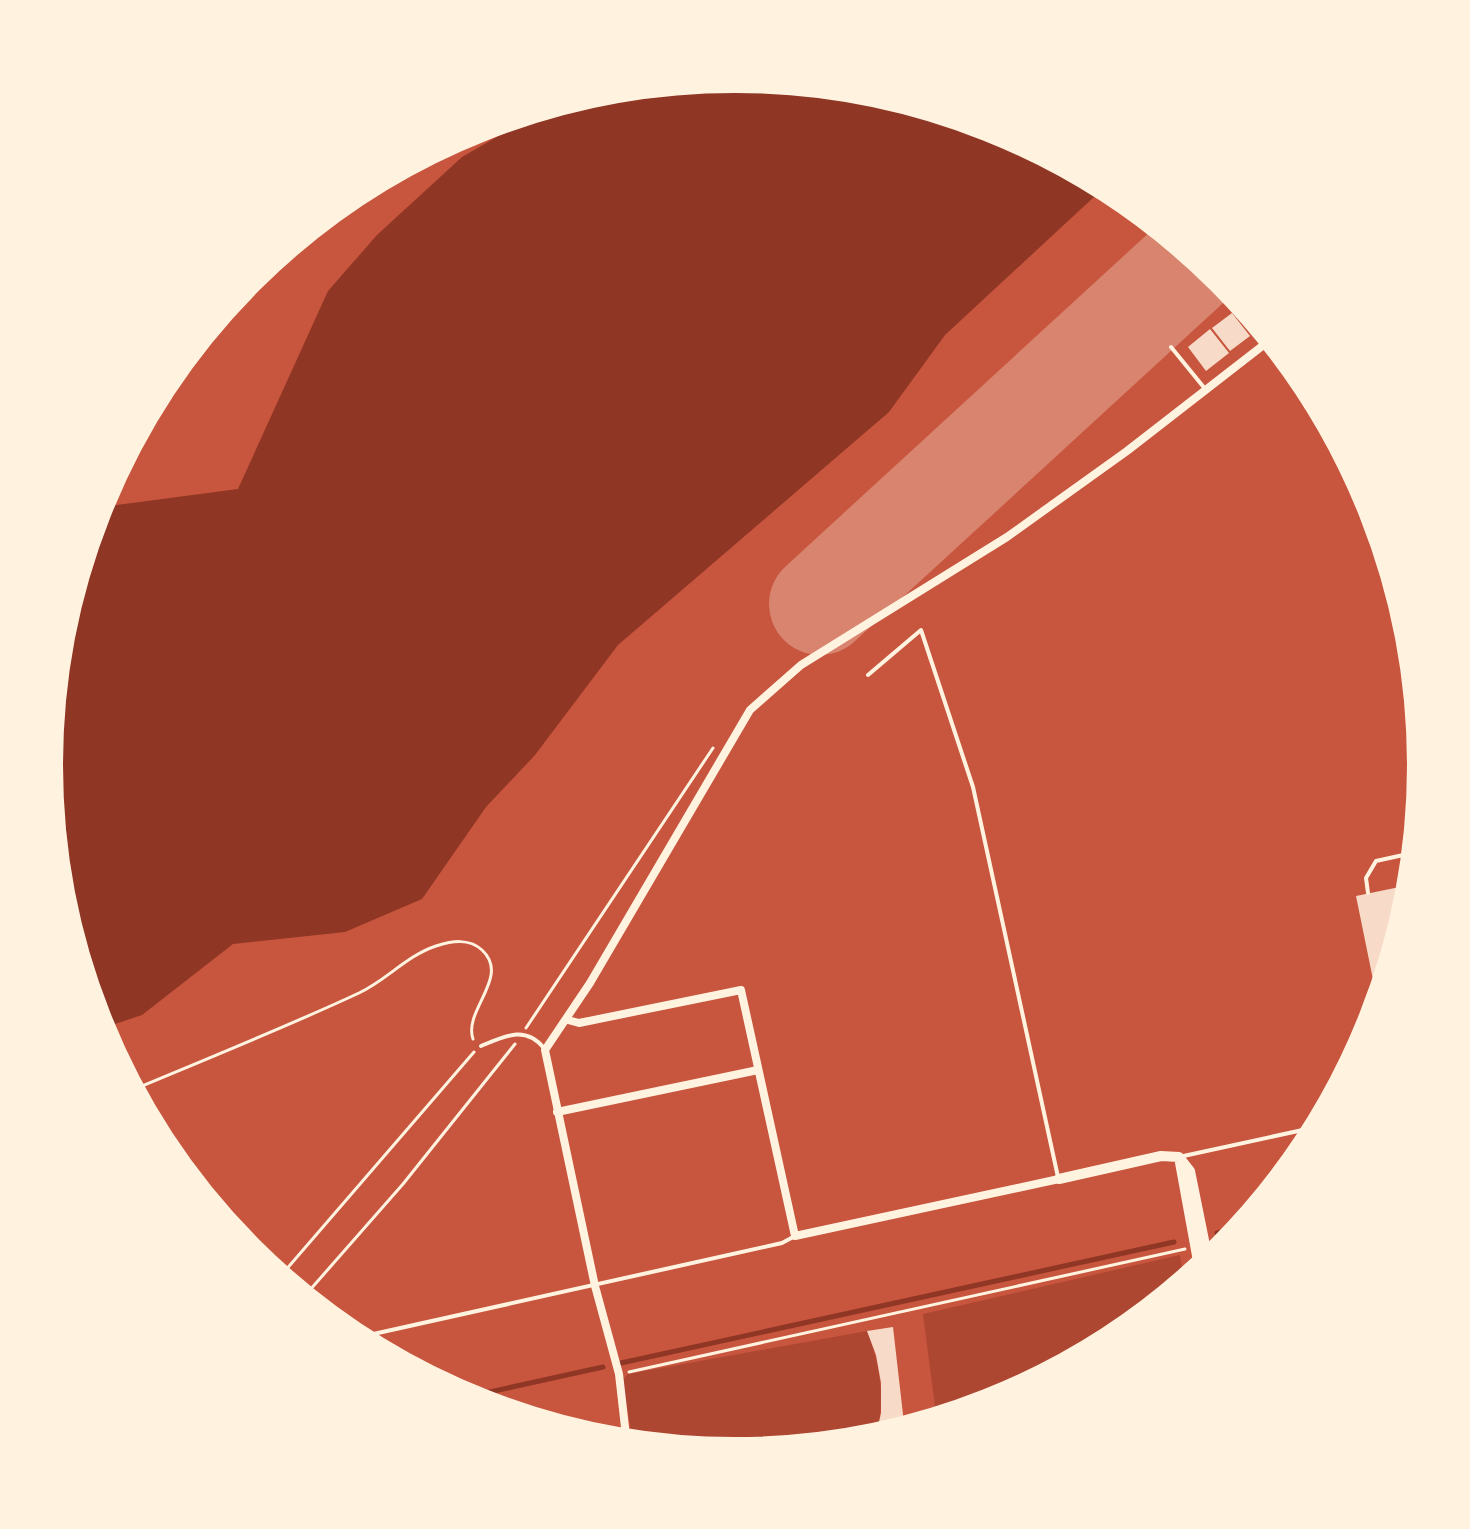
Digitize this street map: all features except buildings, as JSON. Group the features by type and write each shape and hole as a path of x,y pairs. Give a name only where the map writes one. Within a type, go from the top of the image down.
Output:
{"street":[{"path":"626,1432 619,1374 595,1286 545,1050 568,1020 750,710 801,665 1007,537 1265,344"},
{"path":"568,1020 579,1023 741,990 795,1236 1161,1156 1179,1157 1190,1171 1201,1255"},
{"path":"557,1112 758,1070"},
{"path":"1201,1246 1204,1252"}],"lane":[{"path":"1171,347 1206,390"},
{"path":"868,675 921,630 973,787 1059,1179"},
{"path":"1368,893 1366,878 1376,861 1406,854"},
{"path":"481,1046 510,1034 523,1034 535,1037 545,1050"},
{"path":"1179,1157 1305,1130"},
{"path":"371,1335 782,1243 795,1236"},
{"path":"1201,1246 1214,1243"}],"path":[{"path":"534,1015 714,746"},
{"path":"140,1087 363,991 412,956 453,941 471,943 484,952 491,968 489,986 471,1016 470,1030 473,1039 481,1046 286,1270"},
{"path":"309,1290 403,1184 510,1050"},
{"path":"619,1374 1201,1246"}],"shaded area":[{"path":"691,89 779,89 867,101 953,123 1034,157 1098,193 945,335 889,412 618,645 535,755 486,807 422,899 345,932 233,944 142,1015 111,1025 81,940 71,897 59,809 58,764 59,720 71,632 81,589 110,506 238,489 328,291 377,235 462,157 524,121 603,101"},
{"path":"1180,1255 1182,1272 1111,1327 1034,1372 936,1411 923,1314"},
{"path":"867,1331 876,1358 880,1385 878,1425 823,1436 735,1442 631,1433 623,1380 628,1374"}],"waterway":[{"path":"1217,1233 1225,1231"},
{"path":"621,1363 1174,1242"},
{"path":"484,1393 603,1367"}],"runway":[{"path":"820,604 1190,264"}]}
